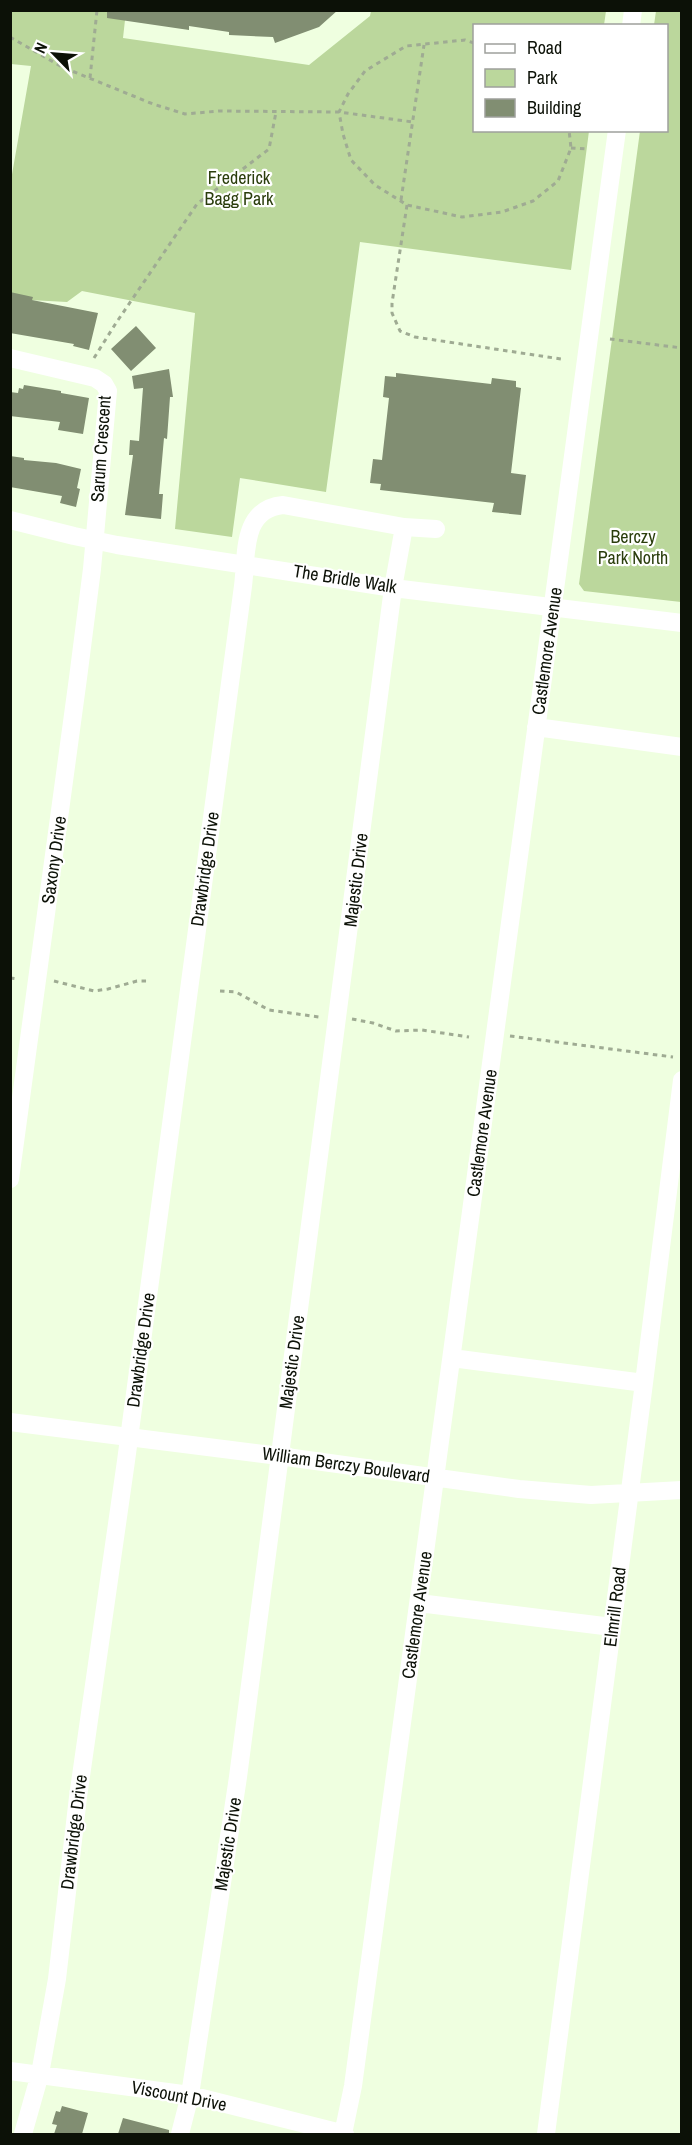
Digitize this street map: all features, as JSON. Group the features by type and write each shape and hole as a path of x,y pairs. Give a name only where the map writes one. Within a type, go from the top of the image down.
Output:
{"street":[{"name":"Castlemore Avenue","path":"344,2134 353,2086 419,1603 617,132"},
{"name":"Sarum Crescent","path":"10,358 95,378 104,384 108,392 94,540"},
{"name":"Drawbridge Drive","path":"23,2134 40,2074 57,1979 78,1797 129,1438 248,539 252,524 265,511 273,506 283,505 404,527 436,529"},
{"name":"The Bridle Walk","path":"10,520 94,540 393,588 681,624"},
{"name":"Majestic Drive","path":"180,2134 190,2095 238,1778 393,588 404,527"},
{"name":"Saxony Drive","path":"10,1179 78,678 94,540"},
{"path":"536,727 681,747"},
{"name":"Elmrill Road","path":"546,2134 681,1080"},
{"path":"452,1358 644,1383"},
{"name":"William Berczy Boulevard","path":"10,1422 545,1491 629,1494 681,1490"},
{"path":"419,1603 612,1627"},
{"name":"Viscount Drive","path":"10,2071 190,2095 344,2134"}],"path":[{"path":"90,78 97,10"},
{"path":"10,37 62,67 153,104 185,114 219,111 339,112 413,122"},
{"path":"473,43 465,39 406,46 365,71 348,94 339,112 343,134 351,160 375,185 407,205 462,217 502,212 532,201 558,181 571,148 569,132"},
{"path":"401,200 424,45"},
{"path":"94,358 196,204 269,149 276,112"},
{"path":"571,148 588,149"},
{"path":"407,205 392,303 392,313 400,331 415,337 561,359"},
{"path":"610,339 681,348"},
{"path":"10,978 18,979"},
{"path":"49,981 94,991 137,981 150,981"},
{"path":"220,991 236,992 269,1010 319,1017"},
{"path":"350,1019 373,1023 396,1031 422,1030 469,1037"},
{"path":"508,1036 673,1057"}],"green space":[{"name":"Frederick Bagg Park","path":"11,11 126,11 123,38 309,65 370,16 371,11 606,11 604,24 473,24 473,132 589,132 571,270 360,242 326,492 240,478 232,537 175,529 195,313 82,291 67,302 11,299 11,180 31,66 11,64"},
{"name":"Berczy Park North","path":"656,11 682,11 681,602 584,591 579,584 640,132 668,132 668,24 654,24"}],"building":[{"path":"107,10 338,10 319,27 275,43 273,37 229,35 229,32 189,26 189,30 107,18"},
{"path":"10,292 33,297 32,300 98,313 89,350 73,346 74,344 10,333"},
{"path":"136,326 156,348 131,371 111,349"},
{"path":"169,369 173,397 170,397 167,439 164,438 159,494 163,494 161,519 125,515 133,455 129,455 130,440 139,441 143,388 134,389 132,376"},
{"path":"396,373 491,384 492,378 516,381 516,387 521,388 511,473 526,475 521,515 492,512 494,503 380,490 381,484 370,483 373,459 382,460 389,398 383,397 385,376 396,377"},
{"path":"24,385 89,398 83,434 58,430 60,422 10,416 10,392 18,393 19,388 23,389"},
{"path":"10,456 81,469 76,507 60,503 62,496 10,487"},
{"path":"62,2106 88,2113 82,2134 54,2134 57,2125 52,2124 56,2111 60,2112"},
{"path":"123,2118 169,2130 169,2134 118,2134"}]}
